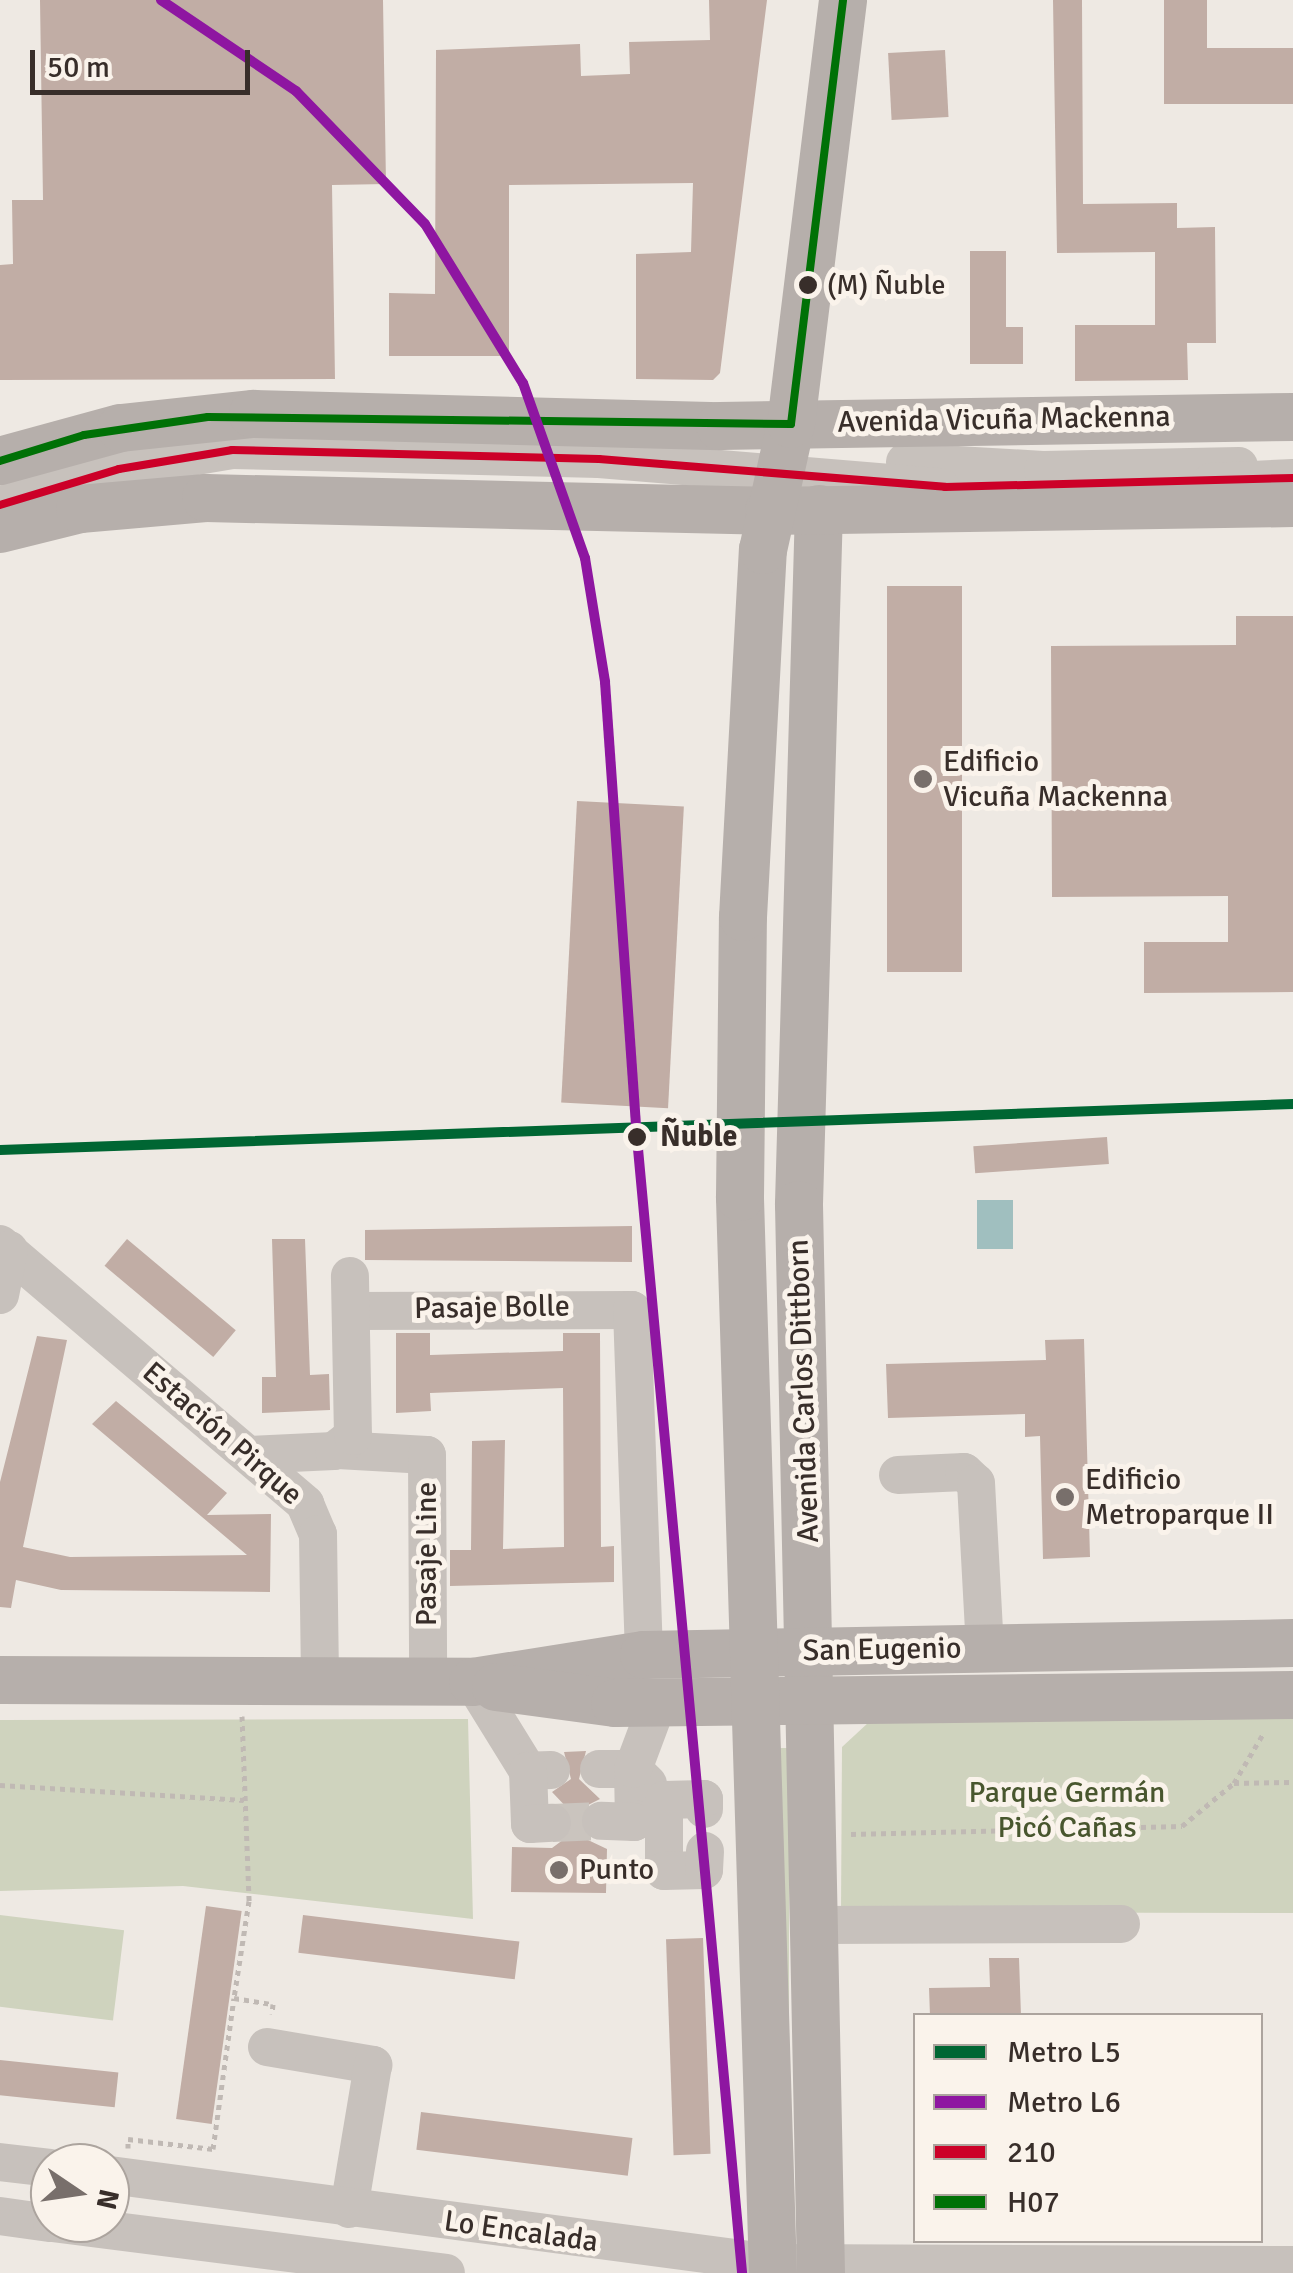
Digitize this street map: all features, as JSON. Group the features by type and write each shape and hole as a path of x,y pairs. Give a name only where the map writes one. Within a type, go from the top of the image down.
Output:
{"main road":[{"path":"781,467 844,0"},
{"name":"Avenida Vicuña Mackenna","path":"0,461 84,435 223,416 781,467 825,496 1293,504"},
{"name":"Avenida Vicuña Mackenna","path":"0,529 98,506 781,467 1293,417"},
{"name":"Avenida Carlos Dittborn","path":"773,2268 754,1700 740,1059 748,775 781,467"},
{"name":"Avenida Carlos Dittborn","path":"822,2268 818,1925 799,1206 825,496"},
{"name":"San Eugenio","path":"0,1680 241,1685 450,1683 644,1655 1293,1644"},
{"name":"San Eugenio","path":"450,1683 572,1700 1282,1708"}],"street":[{"path":"0,488 108,452 220,436 781,467"},
{"path":"0,506 149,462 232,450 781,467 1000,469 1293,462"},
{"path":"825,496 945,488 1293,478"},
{"path":"0,1295 4,1247"},
{"name":"Estación Pirque","path":"4,1247 305,1504 318,1534 320,1684"},
{"name":"Pasaje Bolle","path":"338,1450 355,1428 351,1293 632,1310 644,1655"},
{"name":"Pasaje Line","path":"250,1455 338,1450 427,1454 450,1683"},
{"path":"898,1475 964,1472 976,1483 985,1649"},
{"path":"450,1683 540,1770 530,1824 552,1823"},
{"path":"658,1702 616,1769 633,1814 664,1871 704,1861 762,1900"},
{"path":"633,1814 704,1804 756,1764"},
{"path":"818,1925 1120,1924"},
{"path":"267,2047 374,2065 349,2209"},
{"path":"0,2162 30,2166"},
{"name":"Lo Encalada","path":"130,2178 389,2214 656,2262 773,2268 1293,2265"},
{"path":"380,2269 389,2214"},
{"name":"Lo Encalada","path":"0,2216 30,2220"},
{"name":"Lo Encalada","path":"130,2234 380,2269 446,2273"}],"path":[{"path":"127,2143 128,2139 213,2150 249,1901 241,1685"},
{"path":"816,1835 1182,1826 1234,1783 1282,1708"},
{"path":"1234,1783 1293,1782"},
{"path":"0,1785 244,1800"},
{"path":"234,1998 274,2004 267,2047"}],"green space":[{"name":"Parque Germán Picó Cañas","path":"1293,1707 1293,1913 841,1912 842,1747 882,1710"},
{"path":"468,1719 473,1919 183,1886 0,1891 0,1720"},
{"path":"778,1748 789,1748 789,2201 778,2201"},
{"path":"0,1915 124,1930 113,2021 0,2007"}],"water":[{"path":"977,1200 1013,1200 1013,1249 977,1249"}],"building":[{"path":"40,0 383,0 386,184 332,185 335,379 0,380 0,265 13,264 12,200 43,200"},
{"path":"709,0 767,0 720,373 713,380 636,379 636,254 691,252 693,183 509,185 509,356 389,356 389,293 435,294 436,50 580,44 581,76 630,74 629,42 710,40"},
{"path":"1053,0 1082,0 1083,204 1177,203 1177,228 1215,227 1216,343 1187,343 1188,380 1075,381 1075,325 1155,325 1155,252 1057,253"},
{"path":"1164,0 1207,0 1207,48 1293,48 1293,104 1164,104"},
{"path":"945,50 949,117 892,120 888,53"},
{"path":"970,251 1006,251 1006,327 1023,327 1023,364 970,364"},
{"name":"Edificio Vicuña Mackenna","path":"887,586 962,586 962,972 887,972"},
{"path":"1236,616 1293,616 1293,992 1144,993 1144,942 1228,942 1228,896 1052,897 1051,646 1236,645"},
{"path":"577,801 684,807 668,1108 561,1103"},
{"path":"1107,1137 1109,1164 975,1173 973,1146"},
{"path":"632,1226 632,1262 365,1260 365,1230"},
{"path":"127,1239 236,1330 213,1357 105,1266"},
{"path":"272,1239 305,1239 310,1375 329,1374 330,1410 262,1413 262,1377 276,1377"},
{"path":"396,1333 430,1333 430,1355 563,1351 563,1333 600,1333 601,1547 614,1546 614,1582 450,1586 450,1550 471,1550 472,1441 505,1440 503,1549 564,1547 563,1388 430,1393 431,1411 396,1413"},
{"path":"37,1336 67,1340 23,1547 70,1557 247,1555 92,1424 116,1401 227,1493 207,1515 271,1514 270,1592 61,1590 16,1580 11,1608 0,1607 0,1482"},
{"name":"Edificio Metroparque II","path":"1084,1339 1090,1557 1043,1559 1040,1436 1025,1437 1025,1414 888,1418 886,1364 1046,1360 1045,1340"},
{"name":"Punto","path":"586,1751 579,1779 600,1799 582,1808 579,1821 588,1840 607,1849 606,1893 511,1892 512,1847 552,1848 571,1834 571,1812 552,1792 571,1779 564,1752"},
{"path":"206,1906 242,1911 212,2124 176,2119"},
{"path":"303,1915 519,1942 515,1979 298,1953"},
{"path":"703,1938 711,2154 674,2155 666,1939"},
{"path":"989,1958 1019,1958 1021,2013 930,2013 929,1988 990,1987"},
{"path":"0,2060 118,2072 115,2107 0,2095"},
{"path":"421,2112 632,2138 628,2176 416,2150"}],"tunnel":[{"path":"552,1823 601,1821"}],"metro line":[{"name":"L6","path":"161,0 296,91 425,224 523,383 585,558 605,682 637,1138 742,2273"},
{"name":"L5","path":"0,1150 1293,1104"}],"transit line":[{"name":"H07","path":"0,461 84,435 208,417 791,424 843,0"},
{"name":"210","path":"0,505 119,469 232,450 599,459 945,487 1293,478"}],"place":[{"name":"(M) Ñuble","path":"808,285"},
{"name":"Edificio Vicuña Mackenna","path":"923,779"},
{"name":"Ñuble","path":"637,1137"},
{"name":"Edificio Metroparque II","path":"1065,1497"},
{"name":"Punto","path":"559,1870"}]}
